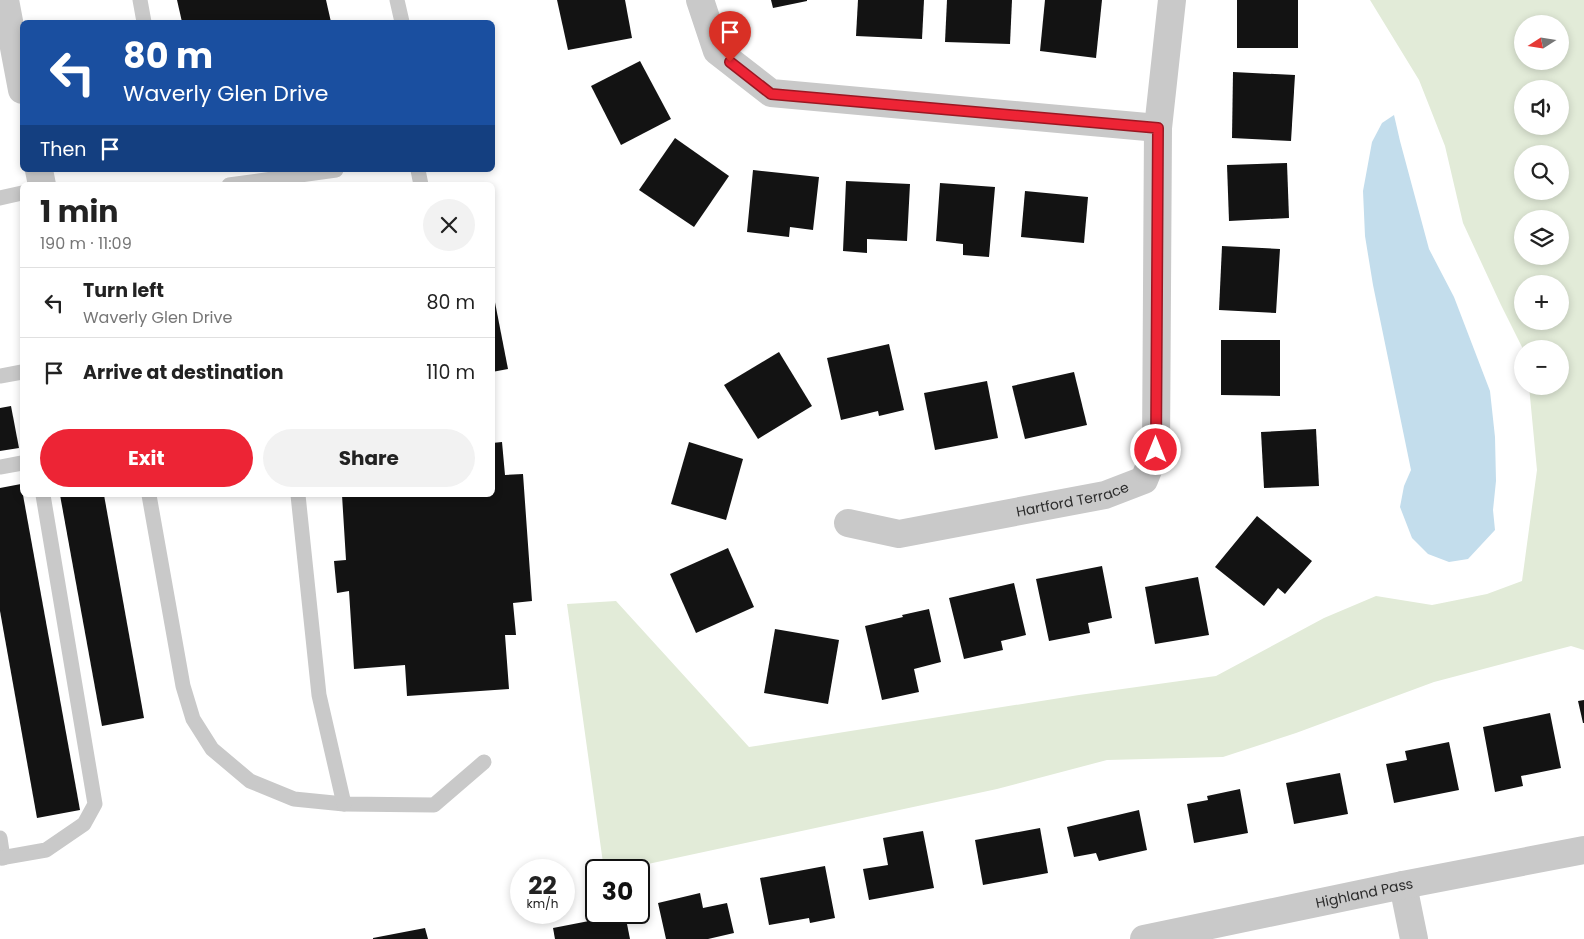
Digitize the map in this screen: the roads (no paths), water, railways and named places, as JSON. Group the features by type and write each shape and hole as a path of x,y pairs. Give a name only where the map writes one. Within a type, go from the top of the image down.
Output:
{"street":[{"path":"4,0 20,80"},
{"path":"700,0 717,52 771,94 1158,128"},
{"name":"Hartford Terrace","path":"848,523 899,534 1105,495 1144,480 1156,450 1158,128 1172,0"},
{"name":"Highland Pass","path":"1144,939 1584,850"},
{"path":"1403,886 1414,939"}],"lane":[{"path":"140,0 144,20"},
{"path":"397,0 402,20"},
{"path":"276,182 292,181 328,172"},
{"path":"0,198 20,193"},
{"path":"0,376 20,372"},
{"path":"0,467 20,463"},
{"path":"0,838 2,858 46,850 84,824 95,804 44,497"},
{"path":"149,497 183,686 193,719 212,749 250,781 294,799 344,804 434,805 484,762"},
{"path":"298,497 319,695 344,804"}],"water":[{"path":"1394,115 1429,249 1454,297 1490,391 1495,437 1496,481 1493,510 1495,530 1468,559 1449,562 1428,554 1412,538 1400,507 1404,486 1411,470 1373,285 1365,236 1363,191 1372,142 1382,123"}]}
